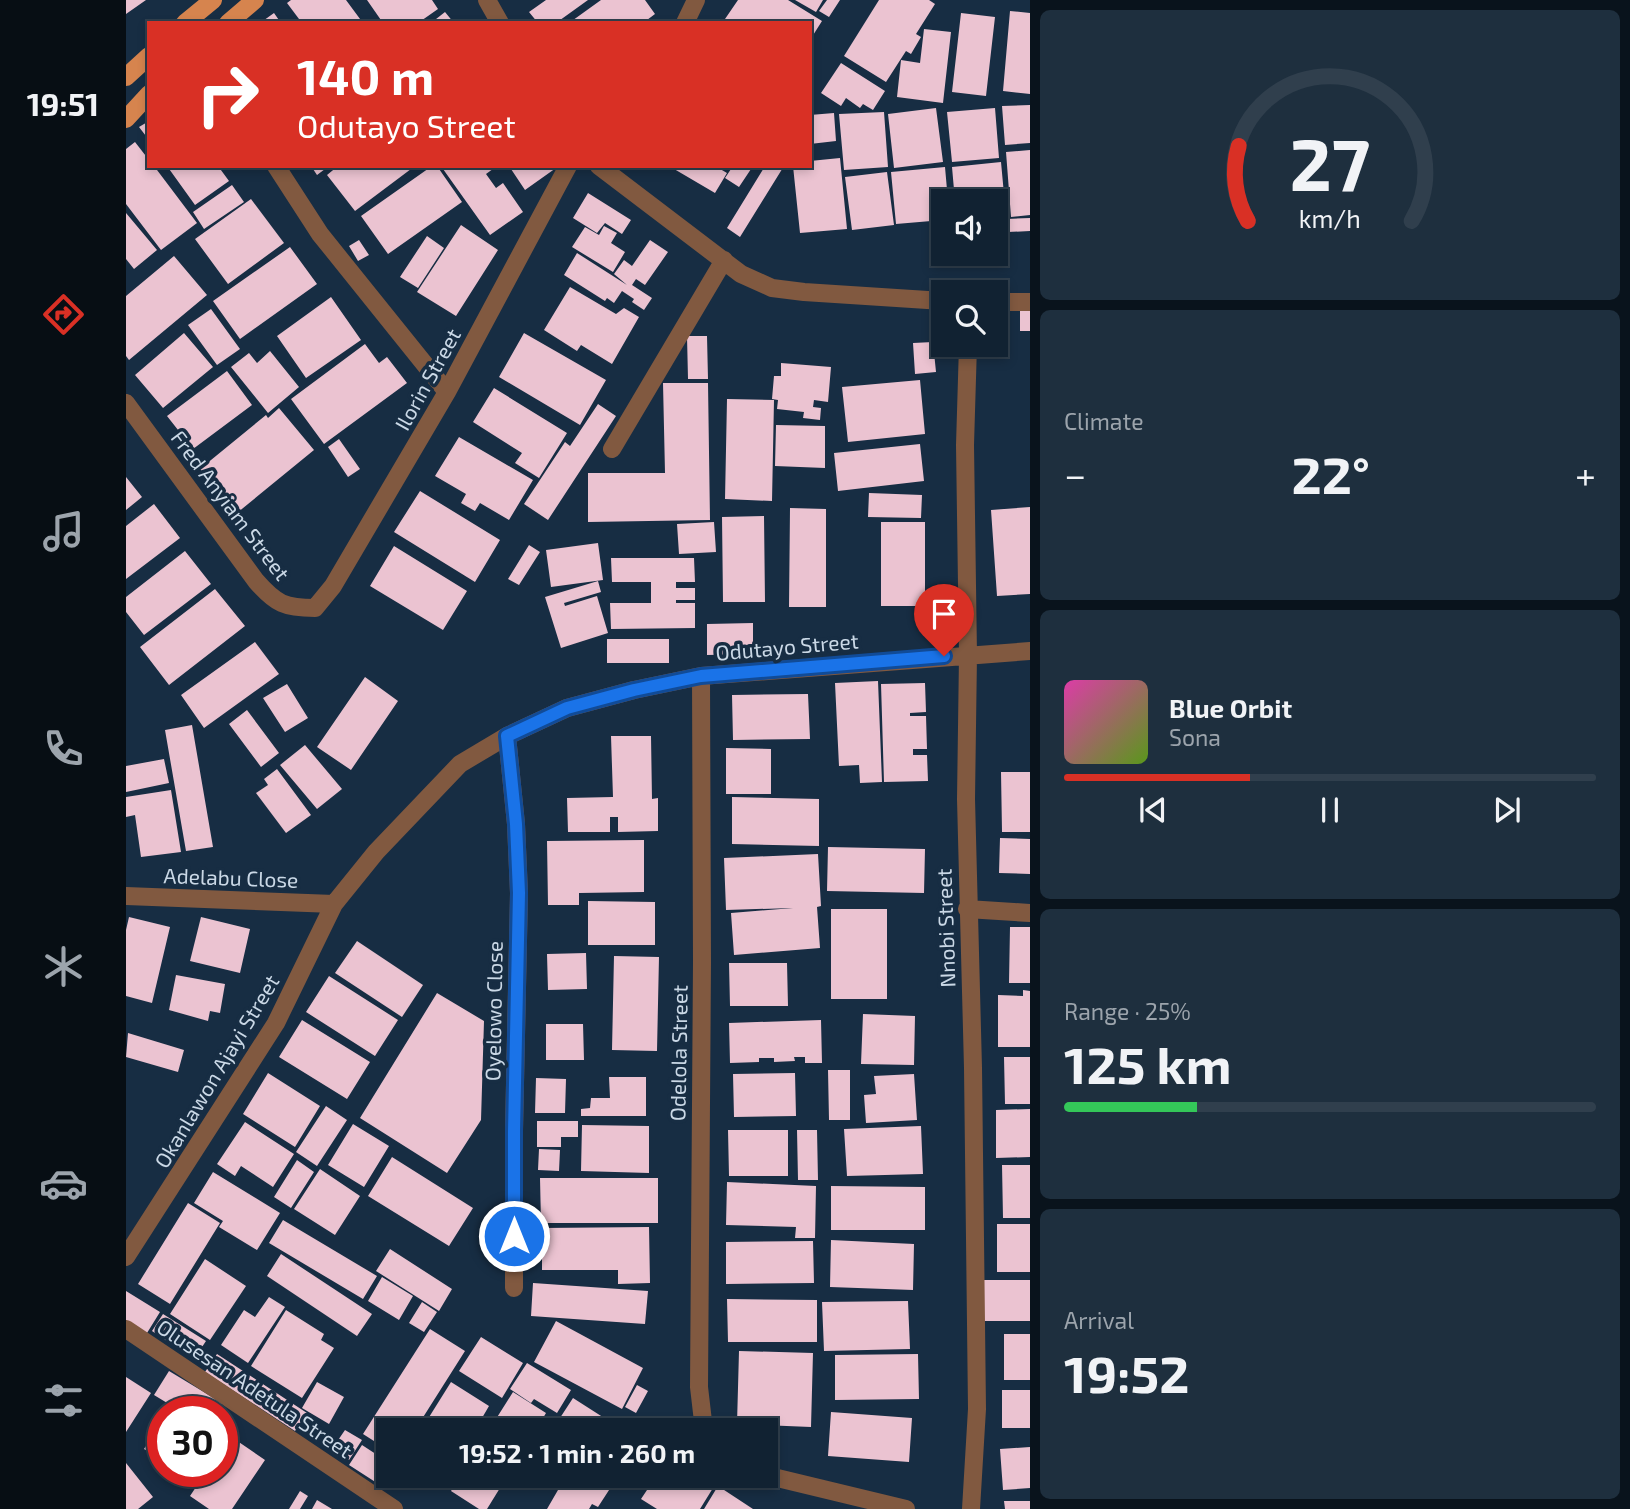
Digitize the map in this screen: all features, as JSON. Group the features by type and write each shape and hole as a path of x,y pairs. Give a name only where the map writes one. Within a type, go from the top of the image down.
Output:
{"main road":[{"path":"187,21 213,0"},
{"path":"230,21 255,0"},
{"path":"126,77 147,58"},
{"path":"126,119 147,96"}],"street":[{"path":"487,0 499,21"},
{"path":"686,21 696,0"},
{"path":"277,168 320,234 447,392"},
{"name":"Ilorin Street","path":"315,608 333,586 447,392 567,168"},
{"path":"601,168 741,274 772,288 931,300"},
{"path":"612,449 724,260"},
{"path":"1008,302 1030,302"},
{"name":"Nnobi Street","path":"968,357 965,445 968,655 966,799 977,1409 971,1509"},
{"name":"Fred Anyiam Street","path":"126,403 272,599 292,608 315,608"},
{"name":"Odutayo Street","path":"334,904 376,852 460,764 507,736 567,708 701,676 1030,651"},
{"name":"Odelola Street","path":"701,676 699,1387 703,1418"},
{"name":"Oyelowo Close","path":"507,736 516,824 519,893 514,1288"},
{"name":"Adelabu Close","path":"126,896 334,904"},
{"name":"Okanlawon Ajayi Street","path":"126,1257 276,1023 334,904"},
{"path":"967,909 1030,913"},
{"name":"Olusesan Adetula Street","path":"126,1329 394,1509"},
{"path":"778,1478 906,1509"}],"building":[{"path":"126,0 146,0 126,14"},
{"path":"291,0 346,0 362,21 300,21 287,3"},
{"path":"367,0 432,0 438,9 421,21 382,21"},
{"path":"546,0 588,0 559,21 536,21 529,12"},
{"path":"601,0 645,0 655,14 646,21 572,21"},
{"path":"738,0 788,0 822,21 812,37 812,21 725,19"},
{"path":"795,0 823,0 816,12"},
{"path":"827,0 840,0 829,17 819,11"},
{"path":"879,0 929,0 935,4 916,34 921,37 911,54 906,51 886,82 844,56"},
{"path":"1010,11 1030,13 1030,94 1003,91"},
{"path":"445,12 452,21 434,21"},
{"path":"274,13 280,21 263,21"},
{"path":"961,13 995,17 986,96 952,92"},
{"path":"924,29 951,32 943,103 897,97 901,60 920,63"},
{"path":"841,63 885,91 873,110 863,104 860,108 846,98 841,106 821,93"},
{"path":"1030,105 1030,143 1005,145 1002,106"},
{"path":"936,108 943,162 894,168 888,114"},
{"path":"995,108 999,158 952,162 947,112"},
{"path":"884,112 888,167 844,170 839,114"},
{"path":"834,113 836,141 812,144 812,115"},
{"path":"147,122 147,137 139,127"},
{"path":"135,142 147,157 147,168 156,168 197,223 161,250 126,204 126,149"},
{"path":"1030,150 1030,215 1011,217 1006,152"},
{"path":"840,158 847,229 800,233 793,168 812,168 812,161"},
{"path":"1001,162 1004,189 954,189 952,167"},
{"path":"945,167 947,189 931,189 931,221 896,224 891,172"},
{"path":"168,168 219,168 229,181 195,205"},
{"path":"312,168 326,168 317,175"},
{"path":"336,168 412,168 355,211 327,175"},
{"path":"429,168 438,168 462,202 388,254 361,216"},
{"path":"494,168 486,174 496,188 503,183 523,212 490,235 443,169"},
{"path":"510,168 556,168 525,190"},
{"path":"672,168 718,168 727,173 715,193"},
{"path":"732,168 752,168 739,187 725,178"},
{"path":"764,168 783,168 740,237 727,228"},
{"path":"887,172 894,225 852,230 845,177"},
{"path":"232,185 244,202 204,229 193,212"},
{"path":"588,193 631,220 622,234 605,223 597,233 573,218"},
{"path":"251,199 284,243 228,284 195,239"},
{"path":"126,213 157,250 134,269 126,259"},
{"path":"1030,218 1030,231 1008,232 1008,219"},
{"path":"461,225 498,250 456,316 417,292"},
{"path":"604,226 617,233 611,243 625,252 613,272 572,247 585,227 599,235"},
{"path":"427,236 444,248 418,288 400,277"},
{"path":"359,240 369,255 358,261 349,246"},
{"path":"650,240 668,252 645,285 636,279 632,285 652,298 644,310 622,291 614,303 607,298 605,301 564,275 577,253 627,285 614,274 624,260 632,266"},
{"path":"290,247 317,284 240,339 213,301"},
{"path":"174,256 207,295 129,360 126,356 126,296"},
{"path":"570,287 616,314 624,308 639,317 612,364 581,345 577,351 544,330"},
{"path":"331,297 361,340 306,378 277,336"},
{"path":"211,309 240,349 217,365 188,325"},
{"path":"1020,311 1030,311 1030,331 1020,331"},
{"path":"184,333 213,367 163,408 135,375"},
{"path":"524,333 606,380 580,425 499,377"},
{"path":"687,336 707,336 708,379 688,379"},
{"path":"931,342 931,357 934,357 936,372 915,374 913,343"},
{"path":"365,344 379,363 387,357 407,383 324,444 291,399"},
{"path":"270,351 299,387 268,413 231,367 249,353 257,363"},
{"path":"781,363 831,367 828,402 814,400 813,407 821,408 820,420 803,418 804,412 777,409 778,400 772,399 774,376 781,376"},
{"path":"227,371 252,405 193,449 167,416"},
{"path":"920,380 925,434 848,442 842,387"},
{"path":"663,383 708,383 710,520 588,522 588,473 665,473"},
{"path":"494,388 567,433 539,478 515,463 522,453 473,422"},
{"path":"727,399 774,400 772,501 725,499"},
{"path":"598,404 616,416 548,520 524,504 565,442 570,446"},
{"path":"279,408 314,450 237,513 200,469 266,415 268,418"},
{"path":"776,425 825,426 825,468 775,466"},
{"path":"459,437 533,480 509,520 480,503 475,511 461,503 466,494 435,476"},
{"path":"339,439 360,469 348,477 328,447"},
{"path":"920,444 924,481 838,491 834,453"},
{"path":"126,477 142,497 126,510"},
{"path":"420,491 500,540 475,582 394,532"},
{"path":"869,493 922,495 921,518 868,517"},
{"path":"154,504 180,538 126,579 126,526"},
{"path":"1030,507 1030,594 997,596 991,510"},
{"path":"790,508 826,509 826,607 789,607"},
{"path":"764,516 765,602 723,602 722,517"},
{"path":"714,522 716,552 679,554 677,524"},
{"path":"881,522 925,522 925,606 881,606"},
{"path":"598,543 603,580 551,587 546,550"},
{"path":"529,545 540,552 519,585 508,579"},
{"path":"394,546 467,591 443,630 370,586"},
{"path":"185,551 211,584 144,635 126,612 126,597"},
{"path":"611,558 694,558 695,582 676,582 676,588 695,588 695,600 676,600 676,603 695,603 695,628 611,629 610,603 651,603 651,582 612,582"},
{"path":"598,581 601,592 564,603 565,606 597,596 608,633 561,648 545,597"},
{"path":"215,589 245,626 169,685 140,647"},
{"path":"753,623 753,654 707,655 707,624"},
{"path":"607,639 669,639 669,663 607,663"},
{"path":"255,642 279,674 204,728 181,695"},
{"path":"365,677 398,701 351,770 317,747"},
{"path":"878,681 882,782 860,783 859,765 839,766 835,683"},
{"path":"925,683 926,712 910,713 910,716 926,716 927,749 913,749 913,755 927,755 928,781 884,782 881,684"},
{"path":"287,684 308,718 285,732 263,698"},
{"path":"808,694 810,739 733,740 732,695"},
{"path":"247,710 279,753 261,767 229,724"},
{"path":"192,725 213,847 186,851 165,730"},
{"path":"611,736 651,736 652,799 658,798 658,831 618,832 618,817 610,817 610,832 568,832 567,798 613,797"},
{"path":"305,745 342,789 317,809 280,765"},
{"path":"726,748 771,749 771,794 726,794"},
{"path":"164,759 169,783 126,792 126,766"},
{"path":"277,769 311,815 286,833 256,793 268,785 264,779"},
{"path":"1001,772 1030,772 1030,832 1002,832"},
{"path":"171,790 181,852 141,857 135,815 126,817 126,797"},
{"path":"732,797 819,799 819,846 732,844"},
{"path":"1000,838 1030,839 1030,874 999,873"},
{"path":"644,840 644,892 579,893 579,905 548,905 547,841"},
{"path":"828,847 925,849 924,893 827,891"},
{"path":"818,854 821,906 817,907 820,948 734,955 731,913 793,908 726,910 724,858"},
{"path":"588,901 655,902 655,945 588,945"},
{"path":"831,909 887,909 887,999 831,999"},
{"path":"129,917 170,927 152,1003 126,996 126,930"},
{"path":"201,917 250,929 240,973 190,961"},
{"path":"1010,927 1030,927 1030,983 1009,983"},
{"path":"357,941 423,985 402,1017 335,973"},
{"path":"586,953 587,989 548,990 547,954"},
{"path":"614,956 659,957 657,1051 612,1050"},
{"path":"729,963 787,963 788,1006 730,1006"},
{"path":"176,975 225,984 220,1013 210,1011 208,1021 169,1010"},
{"path":"329,976 398,1020 375,1056 306,1012"},
{"path":"1023,990 1030,991 1030,1047 998,1047 998,995 1023,996"},
{"path":"437,993 484,1021 481,1120 447,1173 360,1118"},
{"path":"863,1014 915,1016 914,1065 861,1064"},
{"path":"302,1020 370,1062 347,1099 279,1057"},
{"path":"821,1020 822,1063 805,1063 805,1057 794,1057 795,1061 774,1062 774,1058 759,1058 759,1062 730,1063 729,1023"},
{"path":"546,1024 583,1024 584,1060 546,1060"},
{"path":"128,1033 184,1050 178,1072 126,1057"},
{"path":"1004,1057 1030,1057 1030,1104 1005,1104"},
{"path":"828,1070 850,1070 850,1120 829,1120"},
{"path":"268,1073 320,1106 295,1147 243,1114"},
{"path":"795,1073 796,1116 734,1117 733,1074"},
{"path":"914,1074 917,1120 866,1123 864,1095 876,1094 874,1076"},
{"path":"609,1077 646,1077 646,1116 581,1116 581,1109 590,1108 591,1098 610,1098"},
{"path":"536,1078 566,1079 565,1113 535,1113"},
{"path":"326,1106 347,1120 317,1166 296,1152"},
{"path":"1030,1109 1030,1157 996,1158 996,1110"},
{"path":"537,1121 578,1121 578,1137 561,1137 561,1147 537,1147"},
{"path":"245,1122 294,1154 273,1187 241,1166 235,1176 217,1164"},
{"path":"353,1124 389,1146 364,1187 328,1165"},
{"path":"582,1125 649,1126 649,1173 581,1171"},
{"path":"921,1126 923,1174 847,1176 844,1129"},
{"path":"728,1130 788,1130 788,1176 729,1176"},
{"path":"797,1130 817,1130 818,1180 798,1180"},
{"path":"539,1149 560,1150 559,1171 538,1170"},
{"path":"392,1157 473,1208 449,1246 368,1196"},
{"path":"297,1160 314,1172 291,1208 274,1197"},
{"path":"1002,1165 1030,1165 1030,1218 1003,1218"},
{"path":"320,1169 360,1196 335,1235 294,1209"},
{"path":"213,1172 280,1213 257,1250 219,1227 223,1221 194,1203"},
{"path":"540,1178 658,1178 658,1223 541,1223"},
{"path":"727,1182 816,1186 815,1238 795,1238 796,1227 726,1225"},
{"path":"831,1186 925,1187 925,1230 831,1230"},
{"path":"188,1203 220,1223 170,1304 138,1284"},
{"path":"283,1220 377,1276 363,1299 269,1243"},
{"path":"997,1224 1030,1224 1030,1272 997,1272"},
{"path":"649,1227 650,1283 618,1284 618,1270 542,1270 542,1228"},
{"path":"831,1240 914,1244 913,1290 830,1287"},
{"path":"813,1241 814,1283 726,1284 726,1242"},
{"path":"390,1249 452,1289 439,1311 376,1271"},
{"path":"281,1254 372,1314 357,1336 267,1276"},
{"path":"205,1259 246,1286 210,1340 170,1314"},
{"path":"382,1277 413,1296 399,1320 368,1301"},
{"path":"984,1280 1030,1280 1030,1321 984,1321"},
{"path":"533,1283 648,1291 645,1324 531,1316"},
{"path":"126,1291 160,1312 147,1333 126,1320"},
{"path":"269,1297 285,1307 248,1363 221,1345 244,1310 255,1317"},
{"path":"727,1299 817,1300 817,1342 728,1342"},
{"path":"908,1301 910,1349 824,1351 822,1302"},
{"path":"422,1302 437,1312 424,1332 409,1323"},
{"path":"286,1310 324,1334 321,1340 334,1348 302,1398 251,1366"},
{"path":"163,1314 206,1341 194,1359 152,1331"},
{"path":"556,1321 643,1368 622,1409 534,1362"},
{"path":"430,1329 465,1351 423,1418 376,1418 376,1442 363,1434"},
{"path":"1004,1334 1030,1334 1030,1380 1004,1380"},
{"path":"481,1337 523,1363 502,1398 459,1371"},
{"path":"739,1351 813,1353 811,1427 778,1426 778,1418 737,1418"},
{"path":"217,1354 307,1413 295,1431 205,1372"},
{"path":"918,1354 919,1399 835,1400 835,1355"},
{"path":"527,1363 571,1390 557,1413 534,1399 531,1403 510,1389"},
{"path":"169,1371 210,1396 156,1396"},
{"path":"126,1377 151,1393 126,1432"},
{"path":"317,1382 344,1397 329,1424 302,1408"},
{"path":"451,1382 489,1406 482,1418 428,1418"},
{"path":"637,1385 648,1391 636,1413 625,1407"},
{"path":"1002,1390 1030,1390 1030,1428 1002,1428"},
{"path":"513,1392 546,1413 543,1418 497,1418"},
{"path":"573,1398 604,1418 560,1418"},
{"path":"831,1412 912,1418 909,1462 828,1456"},
{"path":"345,1430 362,1440 349,1460 332,1449"},
{"path":"238,1441 265,1460 232,1509 209,1509 190,1496 196,1487 238,1487"},
{"path":"362,1445 376,1454 376,1482 349,1465"},
{"path":"1030,1447 1030,1488 1003,1490 1000,1449"},
{"path":"126,1463 153,1497 138,1509 126,1509"},
{"path":"453,1488 500,1488 487,1509 479,1509 451,1491"},
{"path":"555,1488 610,1488 598,1507 592,1504 589,1509 547,1509 558,1490"},
{"path":"648,1488 713,1488 700,1509 657,1509 641,1499"},
{"path":"717,1488 721,1488 753,1509 704,1509"},
{"path":"300,1491 308,1496 300,1509 289,1509"},
{"path":"317,1500 332,1509 312,1509"},
{"path":"1004,1501 1030,1501 1030,1509 1005,1509"}],"route":[{"path":"514,1236 519,893 516,824 507,736 567,708 701,676 944,656"}]}
